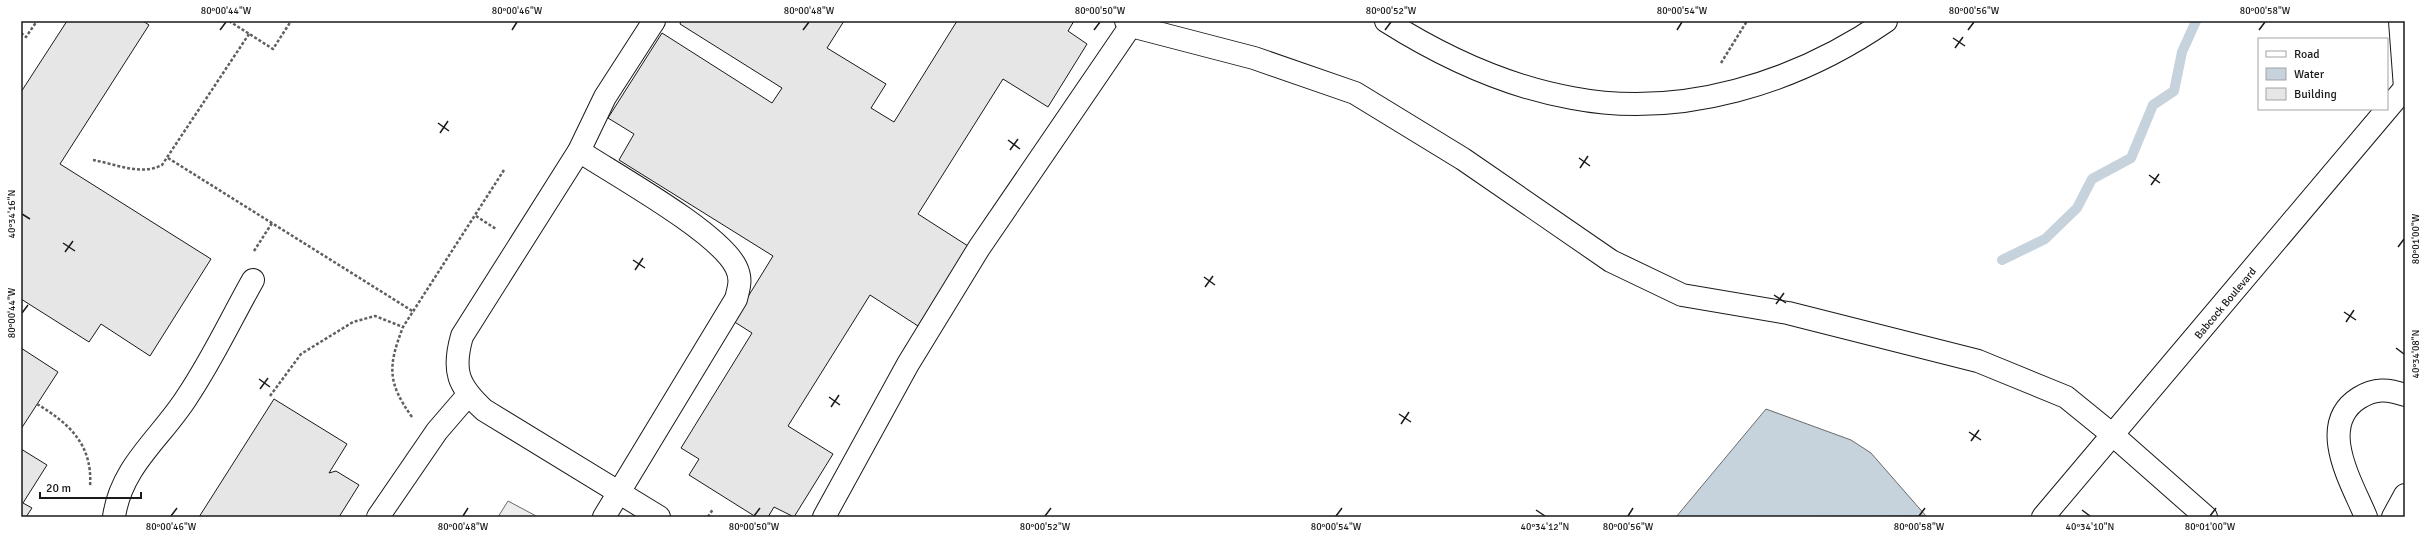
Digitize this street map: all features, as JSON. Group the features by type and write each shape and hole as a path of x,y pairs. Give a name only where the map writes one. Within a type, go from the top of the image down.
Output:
{"street":[{"path":"654,21 605,97 579,151 462,336 456,356 460,384 468,396 484,410 658,517"},
{"path":"1386,21 1462,64 1515,83 1572,98 1643,104 1699,99 1769,80 1841,50 1886,21"},
{"path":"2400,21 2405,88"},
{"path":"824,517 908,364 979,248 1130,23 1254,58 1356,94 1463,159 1611,262 1682,295 1788,313 1978,360 2066,397 2114,436 2206,517"},
{"name":"Babcock Boulevard","path":"2388,108 2405,88"},
{"name":"Babcock Boulevard","path":"2043,517 2114,436 2387,110"},
{"path":"579,151 704,232 736,266 741,282 736,299 620,494 604,517"},
{"path":"114,517 123,484 133,464 187,397 253,280"},
{"path":"2366,517 2337,442 2340,422 2352,402 2371,391 2390,390 2405,395"},
{"path":"378,517 437,431 468,396"},
{"path":"2393,517 2405,495"}],"path":[{"path":"21,33 26,37 37,21"},
{"path":"229,21 273,49 291,21"},
{"path":"1699,99 1747,21"},
{"path":"93,160 148,171 162,165 249,34"},
{"path":"168,158 414,312"},
{"path":"416,423 403,404 393,385 396,347 403,327 504,170"},
{"path":"270,396 302,354 354,322 376,316 403,327"},
{"path":"37,404 61,418 76,435 86,453 91,481 90,494"},
{"path":"708,517 713,509"}],"shaded area":[{"path":"508,501 538,517 498,517"}],"water":[{"path":"1766,409 1851,440 1871,453 1926,516 1676,517"}],"building":[{"path":"67,21 143,21 149,25 60,164 211,259 150,356 101,324 89,342 21,299 21,92"},
{"path":"681,21 844,21 827,48 886,84 871,108 894,122 957,21 1074,21 1068,31 1087,44 1048,107 1003,79 918,214 968,246 918,326 870,295 788,426 833,454 794,517 774,507 768,517 756,517 689,475 699,459 681,448 752,333 733,321 773,256 619,160 634,134 608,118 662,33 772,103 782,88 680,24"},
{"path":"21,348 58,372 21,429"},
{"path":"274,399 347,444 329,473 336,471 359,485 339,517 199,517"},
{"path":"21,449 47,465 23,503 32,508 26,517 21,517"}],"waterway":[{"path":"2002,260 2045,239 2077,208 2092,179 2131,158 2153,105 2174,91 2182,52 2196,21"}]}
